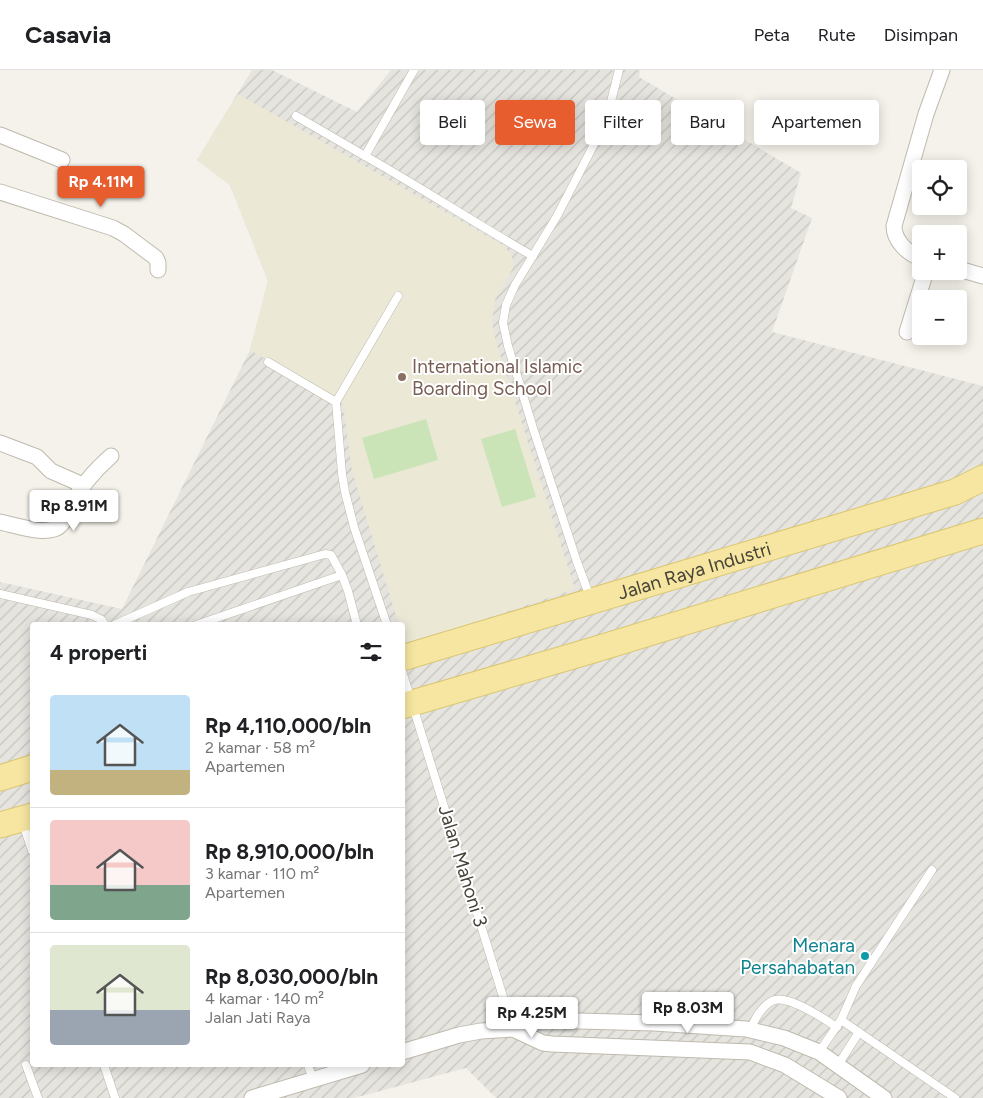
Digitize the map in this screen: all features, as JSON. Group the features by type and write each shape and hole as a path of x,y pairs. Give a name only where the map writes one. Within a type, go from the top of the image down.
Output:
{"main road":[{"name":"Jalan Raya Industri","path":"405,657 956,492 983,478"},
{"path":"407,705 983,531"},
{"path":"0,778 30,769"}],"street":[{"path":"912,253 906,250 894,233 894,226 923,123 942,70"},
{"path":"0,135 62,160"},
{"path":"0,192 113,228 156,258 158,270"},
{"path":"967,271 983,276"},
{"path":"907,332 923,280"},
{"path":"0,443 37,457 51,471 84,485"},
{"path":"0,522 36,529 56,528 61,525 77,493 94,472 111,456"},
{"path":"405,1051 459,1035 481,1031 513,1029 541,1020 690,1025 750,1030 784,1038 819,1052 884,1098"},
{"path":"690,1025 693,1049"},
{"path":"513,1029 543,1043 750,1052 769,1058 806,1077 839,1098"},
{"path":"252,1098 355,1067"}],"lane":[{"path":"365,156 414,70"},
{"path":"592,601 577,562 533,428 508,346 503,323 508,298 524,267 533,256 567,197 606,121 619,70"},
{"path":"296,116 394,172 533,256"},
{"path":"386,622 354,527 345,492 336,402 398,296"},
{"path":"268,362 336,402"},
{"path":"121,622 188,592 325,554 331,555 342,575 356,622"},
{"path":"205,622 342,575"},
{"path":"0,594 92,615 103,622"},
{"name":"Jalan Mahoni 3","path":"405,691 407,705 429,754 513,1029"},
{"path":"0,770 30,760"},
{"path":"18,820 30,847"},
{"path":"819,1052 839,1023 856,986 932,870"},
{"path":"750,1030 758,1014 771,1002 787,1001 859,1032 955,1098"},
{"path":"838,1065 859,1032"},
{"path":"26,1065 38,1098"},
{"path":"105,1067 115,1098"},
{"path":"309,1067 313,1080"}],"shaded area":[{"path":"252,70 272,70 357,112 391,70 640,70 639,77 678,100 671,100 671,145 744,145 744,139 801,173 791,208 812,218 772,332 983,386 983,1098 496,1098 466,1068 354,1098 0,1098 0,582 122,609 250,350 268,281 230,185 197,160"},
{"name":"International Islamic Boarding School","path":"238,94 503,245 512,256 513,268 495,300 492,322 496,342 575,589 406,645 405,622 398,622 352,471 343,404 250,350 268,281 230,185 197,160"}],"green space":[{"path":"426,419 438,460 374,479 362,438"},
{"path":"515,429 536,497 502,507 481,439"}],"place":[{"name":"International Islamic Boarding School","path":"402,377"},
{"name":"Menara Persahabatan","path":"865,956"}]}
